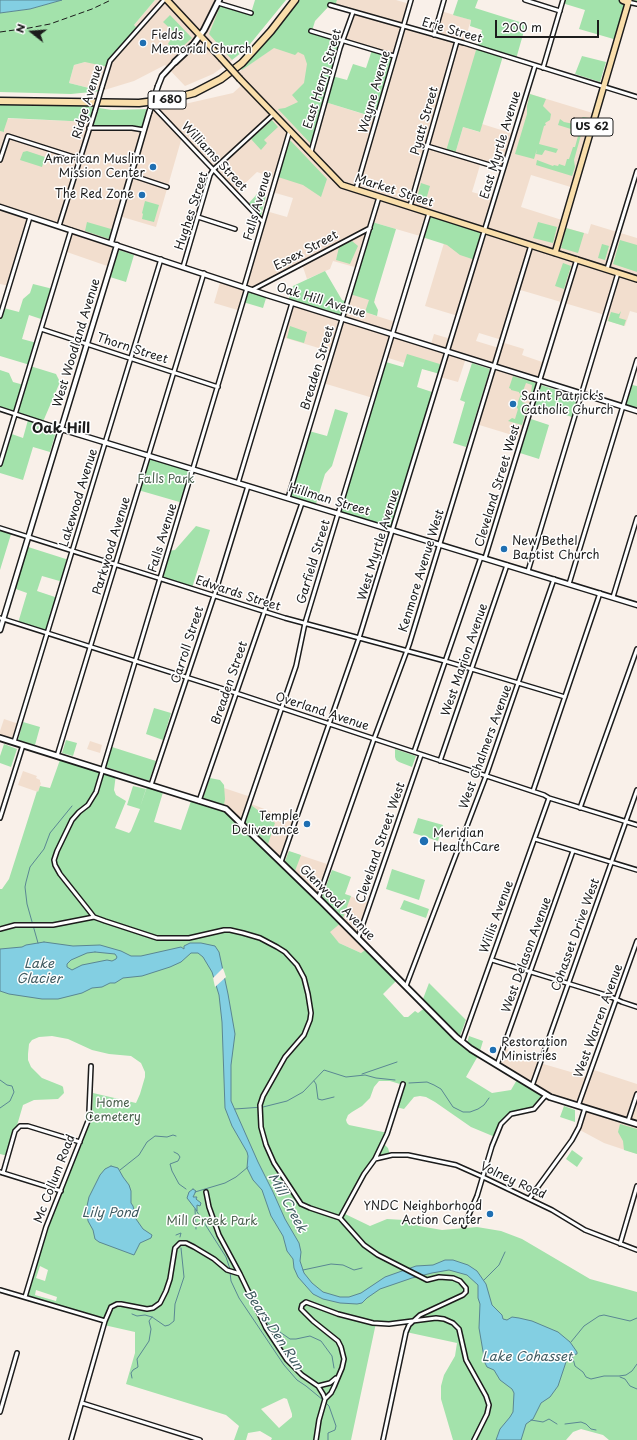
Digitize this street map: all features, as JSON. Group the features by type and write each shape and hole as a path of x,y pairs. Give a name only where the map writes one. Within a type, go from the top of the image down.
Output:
{"highway":[{"name":"I 680","path":"0,101 139,103 171,99 194,92 221,79 242,62 267,36 295,0"}],"main road":[{"name":"Market Street","path":"168,0 240,79 341,184 637,279"},
{"name":"US 62","path":"555,253 604,87 627,1"},
{"path":"175,62 200,36 218,2"},
{"name":"Glenwood Avenue","path":"0,738 226,809 471,1050 546,1095 637,1124"}],"street":[{"name":"Ridge Avenue","path":"60,226 110,62 164,0"},
{"name":"Wayne Avenue","path":"356,190 411,0"},
{"path":"434,35 444,0"},
{"path":"525,0 560,11"},
{"path":"543,68 563,0"},
{"path":"627,1 637,4"},
{"path":"218,2 251,13"},
{"name":"Erie Street","path":"330,5 457,41 637,97"},
{"name":"East Henry Street","path":"311,152 340,48 353,12"},
{"path":"311,31 394,56"},
{"name":"Pyatt Street","path":"410,206 457,41"},
{"path":"111,243 158,86 162,76 175,62"},
{"name":"East Myrtle Avenue","path":"485,230 535,66"},
{"name":"Williams Street","path":"152,105 263,222"},
{"name":"Hughes Street","path":"183,267 210,175 213,170 274,114"},
{"path":"89,128 132,128 144,130"},
{"name":"Falls Avenue","path":"94,916 60,874 54,860 72,820 88,805 94,796 103,770 248,288 263,222 290,130"},
{"path":"0,160 8,136 80,159"},
{"path":"427,146 503,169"},
{"path":"607,269 637,171"},
{"path":"131,175 167,187"},
{"name":"Breaden Street","path":"288,498 379,197"},
{"name":"Oak Hill Avenue","path":"0,208 60,226 292,303 637,411"},
{"name":"Garfield Street","path":"242,824 296,666 305,623 429,213"},
{"path":"0,316 30,217"},
{"path":"198,217 235,229"},
{"name":"Essex Street","path":"248,288 370,228"},
{"path":"0,464 71,230"},
{"name":"West Myrtle Avenue","path":"281,862 328,724 360,638 485,230"},
{"name":"West Woodland Avenue","path":"0,630 2,618 87,344 116,245"},
{"name":"Kenmore Avenue West","path":"318,899 407,650 531,245"},
{"name":"Lakewood Avenue","path":"14,742 160,259"},
{"name":"Cleveland Street West","path":"414,752 483,558 540,381 577,259"},
{"path":"528,572 618,273"},
{"name":"Parkwood Avenue","path":"58,756 204,274"},
{"path":"238,483 292,303"},
{"name":"Thorn Street","path":"41,329 218,387"},
{"path":"569,584 637,360"},
{"name":"Hillman Street","path":"0,409 105,443 637,605"},
{"path":"0,449 4,451"},
{"name":"Carroll Street","path":"151,785 214,595 248,486"},
{"name":"Breaden Street","path":"199,801 302,503"},
{"path":"613,597 636,526 637,518"},
{"name":"Edwards Street","path":"0,528 264,611 446,661 565,697"},
{"name":"West Marion Avenue","path":"440,760 507,565"},
{"name":"West Chalmers Avenue","path":"406,986 486,776 554,579"},
{"path":"533,791 600,594"},
{"name":"Overland Avenue","path":"2,618 440,760 533,791 549,798 637,825"},
{"path":"580,808 637,649"},
{"path":"0,818 23,745"},
{"name":"Cleveland Street West","path":"358,938 421,755"},
{"name":"Cohasset Drive West","path":"532,1086 637,790"},
{"name":"Willis Avenue","path":"462,1042 549,798"},
{"path":"535,839 637,870"},
{"name":"West Delason Avenue","path":"497,1065 574,851"},
{"path":"0,929 11,925 45,925 94,916 115,925 157,938 189,938 230,930 260,938 277,947 294,962 304,978 310,1008 310,1020 304,1035 282,1061 263,1096 260,1105 262,1133 274,1164 297,1198 304,1205 340,1218 367,1248 427,1280 442,1277 457,1279 463,1284 466,1291 462,1296 424,1313 409,1325 406,1332 383,1440"},
{"name":"West Warren Avenue","path":"578,1106 637,941"},
{"path":"492,960 609,996 637,1007"},
{"name":"Mc Collum Road","path":"25,1297 46,1227 80,1142 89,1115 91,1066"},
{"path":"340,1218 364,1174 375,1159 387,1134 403,1084"},
{"path":"628,1122 637,1094"},
{"path":"464,1226 483,1177 497,1130 504,1119 515,1112 534,1109 546,1095"},
{"path":"530,1199 572,1140 579,1127 585,1108"},
{"path":"61,1191 1,1172 15,1131 20,1126 28,1126 80,1142"},
{"name":"Volney Road","path":"375,1159 392,1155 417,1156 455,1165 560,1214 585,1231 637,1250"},
{"path":"620,1244 637,1186"},
{"path":"206,1192 219,1235 240,1274 259,1315 277,1347 297,1371 310,1382 318,1386 325,1400"},
{"path":"71,1440 105,1321 111,1308 117,1304 147,1309 153,1308 160,1303 170,1279 175,1248 180,1243 186,1243 194,1247 214,1259 228,1271 240,1274"},
{"path":"0,1290 105,1321"},
{"path":"316,1440 320,1415 325,1400 331,1393 342,1368 344,1359 341,1345 334,1337 303,1312 301,1307 303,1303 308,1302 338,1314 373,1323 389,1324 440,1318 453,1323 459,1329 466,1360 486,1396 489,1405 488,1411 474,1440"},
{"path":"0,1412 17,1353"},
{"path":"318,1386 330,1384 338,1377"},
{"path":"82,1403 200,1440"}],"shaded area":[{"path":"155,0 219,0 218,3 249,13 241,34 223,50 233,60 213,74 185,86 165,65 134,81 101,91 69,83 74,65 85,62 110,61 138,29 134,25"},
{"path":"337,0 396,0 410,4 403,26 433,35 441,11 471,20 464,43 477,47 455,154 463,127 479,132 482,124 514,134 527,93 596,114 574,188 531,175 521,207 565,221 563,227 588,234 591,224 637,238 637,313 630,311 625,326 604,320 605,315 517,289 502,340 479,333 476,341 499,348 501,342 524,349 522,355 545,363 522,438 476,424 494,366 466,358 458,382 440,377 440,374 385,357 373,398 323,383 332,352 282,337 292,303 342,318 351,292 375,300 370,314 396,322 392,334 430,347 434,334 451,339 458,316 425,306 444,243 372,222 358,268 333,261 330,269 307,279 302,264 252,290 247,288 241,311 214,303 221,279 244,287 266,211 287,217 293,198 272,192 275,178 257,172 235,193 182,137 156,227 119,216 111,243 117,245 110,267 64,251 71,230 30,217 9,286 0,284 0,118 92,122 233,93 244,83 236,74 279,44 309,46 306,96 376,118 394,56 343,41 353,12 335,6","holes":["481,162 503,170 494,198 472,192"]},
{"path":"4,719 19,724 14,742 0,738 0,731"},
{"path":"90,741 102,745 100,753 87,749"},
{"path":"23,771 37,776 36,778 40,780 41,783 38,792 18,785"},
{"path":"206,782 251,797 249,803 295,821 285,850 330,865 323,887 370,903 358,938 368,948 361,953 339,943 199,801"},
{"path":"503,1048 541,1060 540,1063 588,1077 591,1069 637,1084 637,1094 635,1099 637,1100 637,1154 604,1143 578,1129 584,1108 556,1099 497,1065"}],"green space":[{"path":"62,0 155,0 134,25 138,29 110,61 108,67 85,62 74,65 69,83 101,91 71,94 0,92 0,13 30,9"},
{"path":"255,0 286,0 246,49 232,60 209,34 221,4 251,13"},
{"path":"295,0 337,0 335,6 330,5 315,21 312,31 343,41 332,76 347,80 353,64 366,68 372,50 394,56 377,118 325,102 312,145 278,109 285,108 298,102 292,95 304,83 307,64 304,55 298,52 295,55 274,48 242,70 238,66"},
{"path":"458,0 478,0 475,8 526,24 516,59 503,56 480,132 463,127 455,154 446,151 482,30 470,26 471,20 453,15"},
{"path":"563,0 637,0 637,4 629,2 617,40 579,29 585,10 562,3"},
{"path":"170,15 192,38 181,48 175,51 168,44 175,33 163,22"},
{"path":"582,56 606,62 600,82 575,74"},
{"path":"530,94 546,99 543,106 551,114 550,120 545,123 546,125 544,126 539,144 558,149 556,153 545,150 542,155 536,154 537,149 534,159 515,154 527,114"},
{"path":"0,101 59,102 112,110 150,109 144,130 89,128 91,122 8,118 4,132 0,131"},
{"path":"583,117 589,118 585,130 581,135 574,160 575,167 572,176 536,165 537,160 553,166 558,166 559,164 565,166 573,147 575,147 578,136 570,134 571,129 558,125 560,119 564,122 574,124"},
{"path":"272,120 278,127 264,140 267,143 261,150 251,139"},
{"path":"289,139 327,179 321,197 303,185 278,177"},
{"path":"27,151 45,157 42,167 20,160 23,152"},
{"path":"421,183 430,186 425,203 416,201"},
{"path":"258,193 266,196 261,216 249,203"},
{"path":"145,201 159,205 154,222 142,219"},
{"path":"429,213 485,230 475,260 460,255 447,245 422,237"},
{"path":"87,222 111,229 109,239 85,231"},
{"path":"372,222 396,229 374,302 378,310 377,316 365,312 369,300 350,294"},
{"path":"538,222 557,227 553,243 533,238"},
{"path":"566,228 584,233 578,253 561,248"},
{"path":"620,240 637,245 637,272 613,264"},
{"path":"352,241 358,246 350,264 336,260 339,247"},
{"path":"602,244 609,246 605,260 598,258"},
{"path":"119,250 134,255 126,282 110,277"},
{"path":"563,263 571,266 564,289 555,286"},
{"path":"325,271 342,300 347,302 342,319 288,301 293,286"},
{"path":"33,284 53,289 44,320 29,315 22,339 37,343 30,365 0,356 0,307 19,312 23,299 30,293"},
{"path":"247,288 267,295 263,308 243,302"},
{"path":"621,311 619,318 626,320 624,326 608,321 611,312 619,314"},
{"path":"290,326 307,332 304,343 287,338"},
{"path":"407,354 443,365 440,374 422,369 417,387 435,393 393,530 341,515 341,510 386,362 403,367"},
{"path":"472,363 490,369 466,447 453,443 465,402 460,400"},
{"path":"30,366 56,374 60,382 42,424 40,423 39,426 56,432 50,452 33,447 23,480 0,473 0,464 9,433 23,438 28,420 0,409 0,370 9,373 13,382 24,385"},
{"path":"513,376 536,383 532,396 529,395 531,394 532,385 526,383 523,391 522,395 524,395 522,402 528,404 522,425 508,421 512,418 515,419 518,409 517,404 521,394 509,388"},
{"path":"541,385 578,397 572,417 535,405"},
{"path":"632,385 637,386 637,408 626,405"},
{"path":"335,409 348,413 332,466 325,474 315,507 288,499 309,431 327,436"},
{"path":"531,419 549,425 539,459 520,453"},
{"name":"Falls Park","path":"149,456 193,470 183,503 138,490"},
{"path":"196,526 210,530 192,588 160,578 168,551 175,550"},
{"path":"0,528 12,531 0,570"},
{"path":"25,546 69,560 63,582 42,576 37,591 58,598 47,633 18,623 27,593 13,588"},
{"path":"154,708 171,713 163,740 146,734"},
{"path":"23,722 40,727 35,745 18,740"},
{"path":"66,740 77,743 73,756 62,753"},
{"path":"4,744 17,749 11,767 0,763 0,756"},
{"path":"112,747 156,761 149,781 106,767"},
{"path":"395,749 416,756 412,767 396,760"},
{"name":"Mill Creek Park","path":"61,757 116,774 114,790 116,795 126,801 115,828 129,833 140,809 127,805 133,786 146,789 140,807 148,784 164,789 154,822 181,830 192,798 223,808 342,922 330,932 339,943 361,953 368,948 398,979 383,994 404,1017 408,1017 415,1011 418,1013 426,1007 462,1042 479,1054 466,1077 492,1093 511,1090 518,1078 546,1095 537,1107 508,1116 495,1137 471,1127 426,1097 414,1097 404,1109 396,1107 403,1085 390,1081 379,1081 374,1087 370,1098 362,1106 348,1115 346,1120 349,1125 388,1133 383,1143 388,1148 390,1155 375,1159 368,1167 343,1213 370,1226 387,1219 404,1220 419,1226 442,1230 477,1227 501,1231 522,1239 590,1279 637,1292 637,1440 609,1440 603,1435 581,1429 573,1432 566,1440 453,1440 441,1399 441,1386 444,1375 455,1356 457,1343 406,1332 413,1321 376,1323 351,1440 271,1440 272,1438 260,1431 248,1433 246,1440 234,1440 239,1426 226,1415 126,1384 135,1353 135,1332 104,1325 105,1321 25,1297 46,1227 89,1118 92,1118 93,1093 136,1103 145,1077 145,1072 141,1063 131,1056 109,1054 92,1050 68,1039 52,1036 39,1037 32,1040 29,1044 28,1054 28,1060 31,1067 42,1078 62,1086 64,1093 58,1099 34,1100 23,1105 8,1156 0,1154 0,889 2,889 9,879 37,791 38,792 40,786 50,788","holes":["40,1266 48,1270 45,1281 36,1278","36,1290 57,1297 56,1301 35,1295","284,1398 287,1399 292,1417 279,1428 261,1409"]},
{"path":"210,778 220,780 224,785 224,805 203,798"},
{"path":"251,805 275,823 268,844 245,822"},
{"path":"418,818 443,825 438,841 413,833"},
{"path":"289,851 301,855 295,871 285,861"},
{"path":"392,869 425,880 419,900 386,889"},
{"path":"332,870 351,877 345,894 351,896 343,918 322,897"},
{"path":"404,900 429,909 426,918 400,909"},
{"path":"429,983 466,1020 460,1036 423,999"},
{"path":"469,1036 483,1041 480,1051 467,1043"},
{"path":"564,1106 575,1110 575,1122 560,1117"},
{"path":"620,1124 637,1129 637,1154 624,1150 623,1141 618,1132"},
{"path":"572,1150 583,1158 577,1167 566,1159"}],"water":[{"path":"0,0 62,0 30,9 0,13"},
{"path":"44,942 73,946 100,945 121,951 131,956 141,956 181,947 184,949 184,946 190,943 201,943 215,946 219,952 235,1034 231,1065 231,1101 285,1219 299,1243 301,1252 300,1261 304,1273 312,1283 323,1292 340,1297 349,1297 361,1293 385,1277 416,1266 433,1265 445,1260 453,1260 468,1265 477,1271 486,1284 492,1305 502,1315 503,1319 507,1320 512,1317 532,1321 558,1332 570,1342 577,1354 571,1355 566,1362 558,1386 550,1397 541,1403 533,1419 526,1424 521,1440 496,1440 500,1429 513,1412 514,1393 512,1389 500,1380 494,1370 487,1367 485,1363 479,1328 480,1304 478,1298 478,1285 467,1275 449,1270 412,1278 380,1289 362,1303 357,1304 340,1303 323,1299 313,1294 298,1277 294,1268 293,1259 287,1251 283,1236 271,1216 262,1190 253,1180 247,1168 247,1152 232,1126 225,1108 222,1022 219,995 212,972 203,957 198,953 191,953 181,962 170,967 142,976 123,978 115,983 92,988 82,993 58,999 42,999 9,994 0,991 0,949 22,947","holes":["95,952 115,954 117,957 112,961 107,960 82,965 72,970 67,967 67,964 71,960 87,953"]},
{"name":"Lily Pond","path":"111,1166 118,1168 129,1185 131,1191 131,1203 136,1219 143,1229 152,1235 151,1238 140,1243 134,1255 99,1242 95,1239 93,1230 88,1221 87,1206 89,1197 100,1175 105,1169"},
{"path":"193,1189 196,1191 193,1197 197,1197 196,1199 201,1203 200,1206 197,1205 197,1211 187,1198 189,1192"}],"pier":[{"path":"223,968 226,977 215,987 213,978"}],"waterway":[{"path":"38,943 27,904 25,887 26,882 30,867 44,849 50,833 72,806"},
{"path":"362,1074 397,1062"},
{"path":"235,1109 263,1107 287,1101 303,1092 324,1070 346,1077 365,1075 395,1080"},
{"path":"0,1080 7,1085 12,1086 14,1092 10,1101 0,1108"},
{"path":"314,1081 316,1084 318,1099 322,1100 334,1097"},
{"path":"409,1083 427,1082 434,1085 441,1089 453,1107 463,1112 470,1112 478,1109 484,1105 489,1098"},
{"path":"120,1170 139,1155 147,1142 155,1136 176,1136"},
{"path":"174,1152 180,1157 178,1161 170,1164 172,1171 179,1184 186,1189"},
{"name":"Bears Den Run","path":"195,1192 225,1183 236,1177 248,1167"},
{"path":"195,1209 196,1229"},
{"name":"Bears Den Run","path":"196,1210 226,1257 230,1269"},
{"path":"176,1235 181,1233 180,1237"},
{"path":"132,1314 137,1316 145,1315 152,1317 165,1326 174,1321 175,1304 184,1277 181,1248"},
{"path":"484,1280 499,1265 505,1252"},
{"path":"303,1270 331,1264 343,1265 354,1270 362,1268"},
{"name":"Bears Den Run","path":"230,1272 231,1281 239,1298 284,1365 297,1380 323,1400"},
{"path":"571,1342 584,1326 599,1316 604,1315 630,1321 637,1318"},
{"path":"132,1378 131,1373 138,1367 137,1359 149,1341 151,1329 149,1321 152,1317"},
{"path":"264,1320 290,1339 310,1336 321,1341 332,1356 334,1368"},
{"name":"Lake Cohasset","path":"572,1355 575,1366 583,1372 586,1377 591,1379 604,1376 626,1375 632,1371 637,1364"},
{"path":"620,1377 625,1379 630,1386 637,1389"},
{"name":"Bears Den Run","path":"325,1402 329,1406 336,1426 335,1430 328,1433 328,1440"},
{"path":"531,1420 543,1422 549,1419 557,1424"},
{"path":"565,1424 581,1422 586,1424 591,1429 596,1430"}],"railway":[{"path":"0,32 50,24 92,9 111,0"}],"place":[{"name":"Fields Memorial Church","path":"143,43"},
{"name":"American Muslim Mission Center","path":"153,167"},
{"name":"The Red Zone","path":"142,195"},
{"name":"Saint Patrick's Catholic Church","path":"513,404"},
{"name":"New Bethel Baptist Church","path":"504,549"},
{"name":"Temple Deliverance","path":"307,824"},
{"name":"Meridian HealthCare","path":"424,841"},
{"name":"Restoration Ministries","path":"493,1050"},
{"name":"YNDC Neighborhood Action Center","path":"490,1214"}],"district":[{"name":"Oak Hill","path":"61,429"}],"water label":[{"name":"Lake Glacier","path":"39,972"},
{"name":"Mill Creek","path":"287,1203"}],"park label":[{"name":"Home Cemetery","path":"113,1111"}]}
